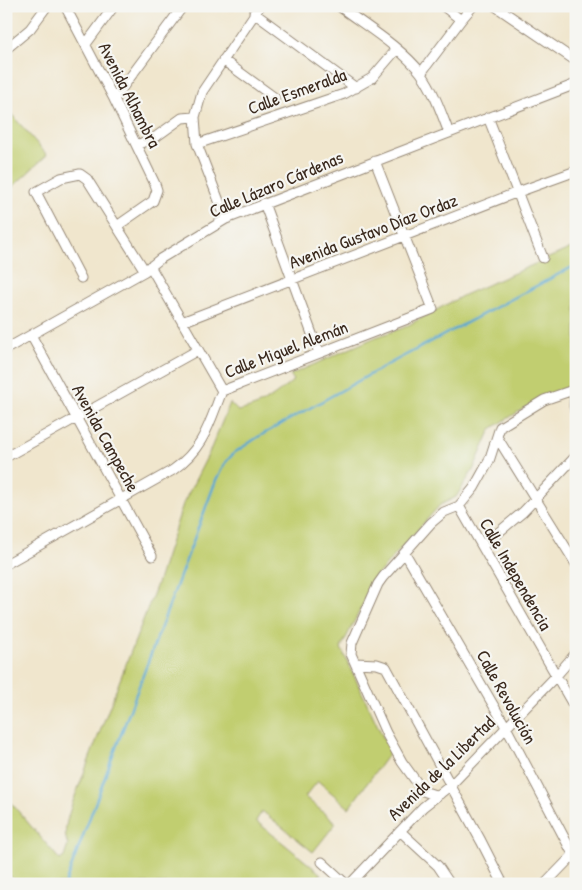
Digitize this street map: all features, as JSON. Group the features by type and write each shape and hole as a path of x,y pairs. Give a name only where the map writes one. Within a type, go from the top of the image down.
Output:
{"street":[{"path":"6,49 30,29 47,6"},
{"name":"Avenida Alhambra","path":"64,6 86,44 156,184 153,202 117,226"},
{"path":"86,44 114,6"},
{"path":"114,99 182,6"},
{"path":"339,6 410,61 421,74 436,101 449,133"},
{"path":"444,6 461,20"},
{"path":"421,74 473,6"},
{"path":"495,6 576,60"},
{"path":"226,219 197,144 195,117 202,92 257,10 356,88"},
{"name":"Calle Esmeralda","path":"197,144 330,99 356,88 372,78 396,50"},
{"path":"223,60 275,98"},
{"name":"Calle Lázaro Cárdenas","path":"6,349 148,268 226,219 576,84"},
{"path":"137,145 157,136 182,118 195,117"},
{"path":"488,117 543,258"},
{"path":"375,161 404,236"},
{"name":"Avenida Gustavo Díaz Ordaz","path":"182,322 518,192 576,172"},
{"path":"81,278 36,192 61,178 80,174 87,178 117,226 148,268 222,391"},
{"path":"264,203 319,353"},
{"name":"Calle Miguel Alemán","path":"6,564 173,470 194,452 204,437 222,391 433,309 404,236"},
{"name":"Avenida Campeche","path":"31,335 152,556"},
{"path":"6,457 198,350"},
{"path":"440,794 435,795 423,791 402,762 355,663 351,648 378,584 438,517 459,506 481,477 500,427 544,400 576,389 574,406 576,416"},
{"path":"497,437 576,564"},
{"path":"482,546 537,499 576,456"},
{"name":"Calle Independencia","path":"459,506 576,710"},
{"name":"Calle Revolución","path":"405,553 506,727 575,855"},
{"name":"Avenida de la Libertad","path":"348,884 423,807 451,785 576,653"},
{"path":"355,663 377,664 386,667 503,884"},
{"path":"400,832 438,866 450,884"},
{"path":"545,884 575,855"},
{"path":"322,862 348,884"}],"green space":[{"path":"6,108 47,155 6,193"},
{"path":"576,246 576,384 537,400 491,429 473,470 456,497 440,505 370,583 370,590 341,648 390,752 349,808 318,781 305,797 336,823 313,852 262,811 256,821 321,874 313,884 20,884 6,873 6,797 60,860 64,857 68,845 66,840 66,824 72,804 157,584 183,504 209,453 230,403 238,411 261,403 274,396 294,380 290,375 376,337 403,328 464,295"}],"waterway":[{"path":"65,884 216,480 225,463 234,453 258,437 387,365 576,265"}]}
